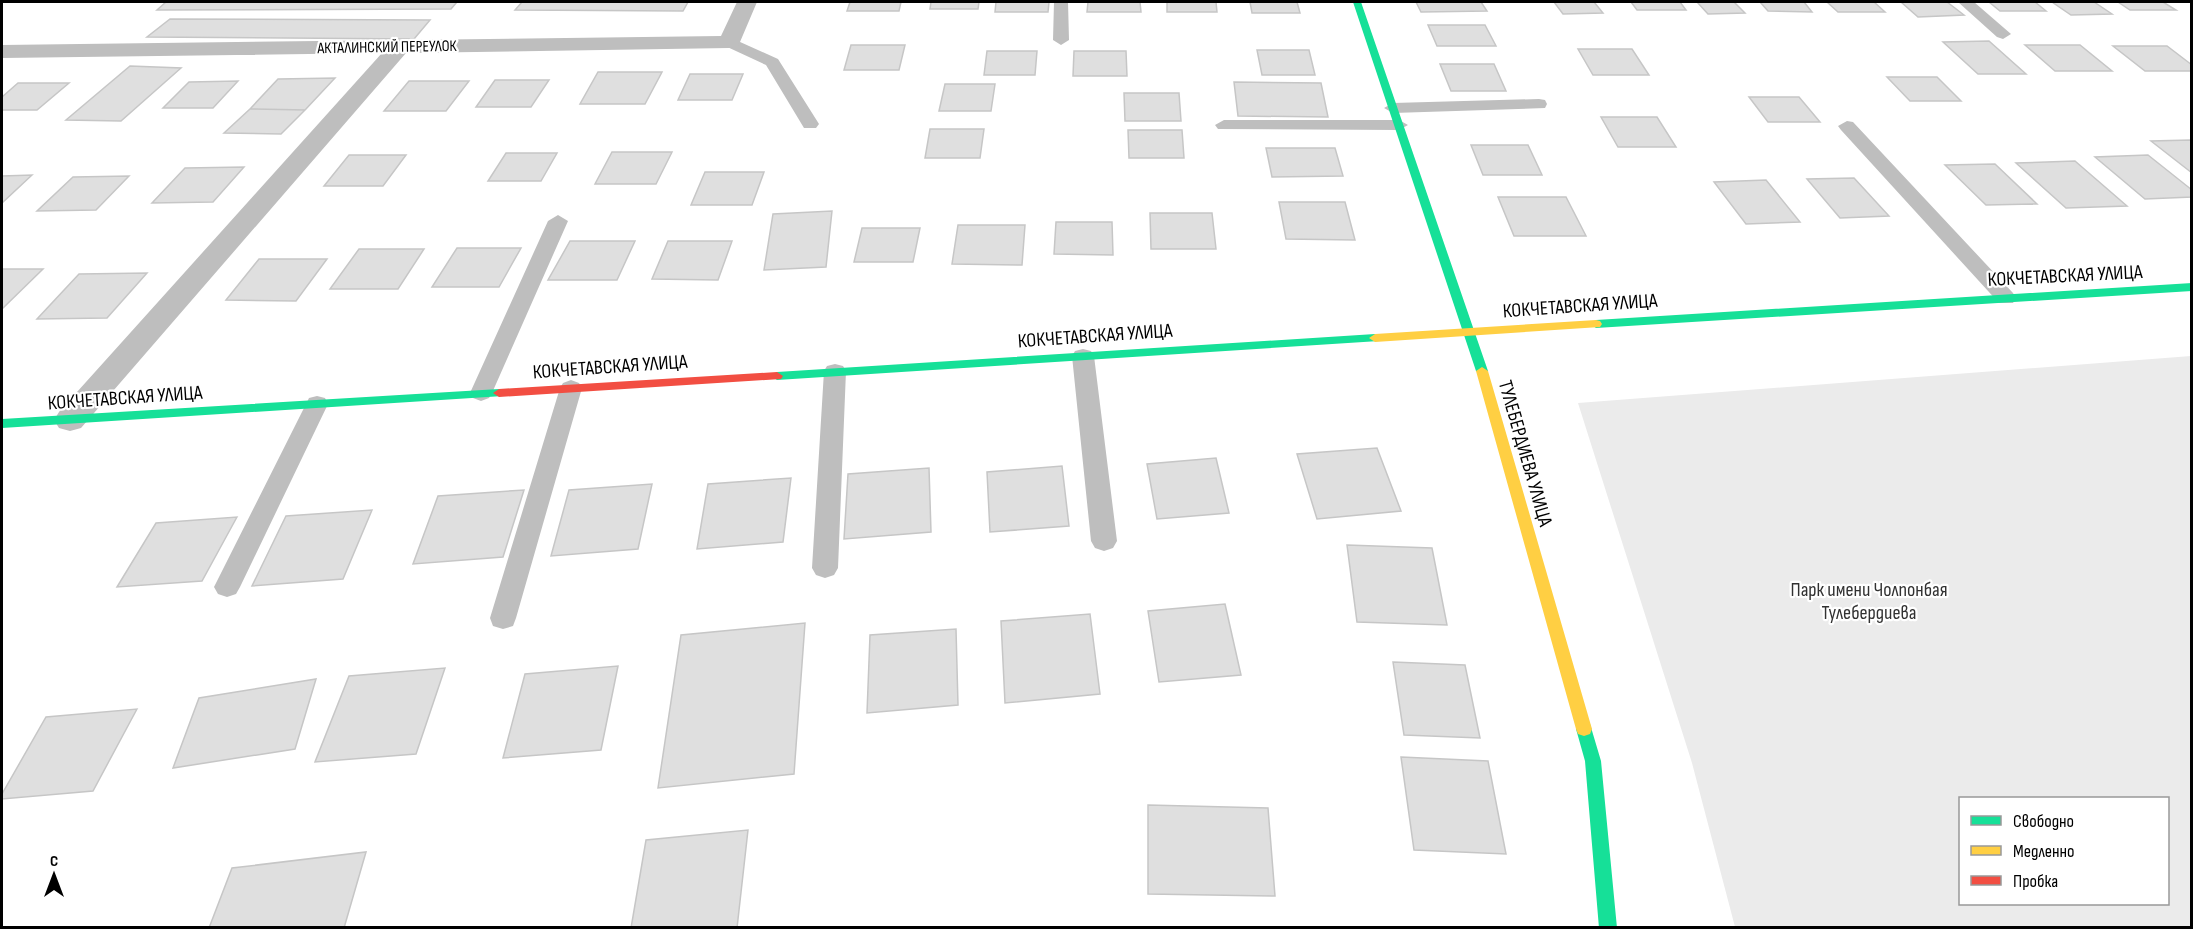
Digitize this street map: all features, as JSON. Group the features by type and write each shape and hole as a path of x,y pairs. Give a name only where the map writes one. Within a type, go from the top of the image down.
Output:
{"street":[{"path":"729,42 747,2"},
{"name":"ТУЛЕБЕРДИЕВА УЛИЦА","path":"1357,2 1470,331 1593,761 1608,927"},
{"name":"АКТАЛИНСКИЙ ПЕРЕУЛОК","path":"2,51 729,42"},
{"path":"70,420 400,46"},
{"name":"КОКЧЕТАВСКАЯ УЛИЦА","path":"2,424 2192,286"}],"lane":[{"path":"1061,2 1061,40"},
{"path":"1965,2 2003,34"},
{"path":"729,42 772,62 810,124"},
{"path":"1394,108 1539,104"},
{"path":"1224,125 1399,125"},
{"path":"1847,126 2006,298"},
{"path":"481,393 558,221"},
{"path":"1083,356 1104,540"},
{"path":"825,568 836,371"},
{"path":"503,618 571,388"},
{"path":"227,587 317,404"}],"green space":[{"name":"Парк имени Чолпонбая Тулебердиева","path":"2191,356 2191,927 1735,927 1692,763 1578,403"}],"building":[{"path":"166,2 457,2 451,9 157,10"},
{"path":"522,2 688,2 683,11 515,10"},
{"path":"850,2 901,2 899,11 847,11"},
{"path":"931,2 979,2 978,9 930,9"},
{"path":"996,2 1049,2 1048,12 995,12"},
{"path":"1088,2 1140,2 1141,12 1087,12"},
{"path":"1167,2 1216,2 1217,12 1167,12"},
{"path":"1250,2 1297,2 1300,13 1252,13"},
{"path":"1416,2 1481,2 1487,11 1421,12"},
{"path":"1554,2 1594,2 1603,13 1563,14"},
{"path":"1631,2 1680,2 1686,10 1637,10"},
{"path":"1697,2 1734,2 1745,13 1708,14"},
{"path":"1760,2 1804,2 1812,12 1768,11"},
{"path":"1827,2 1874,2 1885,12 1838,12"},
{"path":"1901,2 1947,2 1964,15 1918,17"},
{"path":"1989,2 2035,2 2046,11 2000,11"},
{"path":"2052,2 2094,2 2112,14 2071,15"},
{"path":"2118,2 2163,2 2176,10 2130,10"},
{"path":"170,19 430,20 414,39 147,37"},
{"path":"1428,25 1485,25 1496,46 1437,46"},
{"path":"1989,41 2026,74 1978,74 1943,42"},
{"path":"851,45 905,45 899,70 844,70"},
{"path":"2025,45 2080,45 2112,71 2055,71"},
{"path":"2113,46 2167,46 2192,65 2192,71 2145,71"},
{"path":"1578,49 1632,49 1649,75 1593,75"},
{"path":"1257,50 1309,50 1315,75 1262,75"},
{"path":"987,51 1037,51 1035,75 984,75"},
{"path":"1074,51 1126,51 1127,76 1073,76"},
{"path":"1440,64 1494,64 1506,91 1451,91"},
{"path":"130,66 181,68 121,121 66,120"},
{"path":"598,72 662,72 645,104 580,104"},
{"path":"690,74 743,74 732,100 678,100"},
{"path":"1887,77 1937,77 1961,101 1910,101"},
{"path":"335,78 305,110 250,109 278,79"},
{"path":"495,80 549,80 531,107 476,107"},
{"path":"238,81 213,108 163,108 189,82"},
{"path":"409,81 469,81 446,111 384,111"},
{"path":"1234,82 1321,83 1328,117 1238,116"},
{"path":"18,83 69,83 37,110 2,110 2,97"},
{"path":"945,84 995,84 991,111 939,111"},
{"path":"1124,93 1179,93 1181,121 1125,121"},
{"path":"1749,97 1799,97 1820,122 1768,122"},
{"path":"250,109 305,110 281,134 224,133"},
{"path":"1601,117 1657,117 1676,147 1618,147"},
{"path":"930,129 984,129 980,158 925,158"},
{"path":"1128,130 1182,130 1184,158 1129,158"},
{"path":"2191,140 2192,173 2151,141"},
{"path":"1471,145 1528,145 1542,175 1483,175"},
{"path":"1266,148 1335,148 1343,176 1272,177"},
{"path":"612,152 672,152 656,184 595,184"},
{"path":"506,153 557,153 541,181 488,181"},
{"path":"349,155 406,155 383,186 324,186"},
{"path":"2148,155 2192,190 2192,197 2145,199 2095,157"},
{"path":"2075,161 2127,206 2066,208 2016,163"},
{"path":"1995,164 2037,204 1986,205 1945,165"},
{"path":"244,167 213,202 152,203 185,168"},
{"path":"705,172 764,172 752,205 691,205"},
{"path":"32,175 2,203 2,176"},
{"path":"129,176 96,210 37,211 73,177"},
{"path":"1854,178 1889,216 1840,218 1807,179"},
{"path":"1766,180 1800,222 1746,224 1714,182"},
{"path":"1498,197 1566,197 1586,236 1514,236"},
{"path":"1279,202 1345,202 1355,240 1286,239"},
{"path":"832,211 826,267 764,270 773,214"},
{"path":"1150,213 1212,213 1216,249 1151,249"},
{"path":"1056,222 1112,222 1113,255 1054,254"},
{"path":"958,225 1025,225 1022,265 952,264"},
{"path":"862,228 920,228 913,262 854,262"},
{"path":"570,241 635,241 617,280 548,280"},
{"path":"668,241 732,241 718,280 652,279"},
{"path":"457,248 521,248 499,287 432,287"},
{"path":"359,249 424,249 398,289 330,289"},
{"path":"259,259 327,259 296,301 226,300"},
{"path":"2,269 43,269 2,309"},
{"path":"147,273 107,318 37,319 79,274"},
{"path":"1377,448 1401,511 1317,519 1297,454"},
{"path":"1216,458 1229,513 1157,519 1147,464"},
{"path":"1062,466 1069,526 990,532 987,472"},
{"path":"929,468 931,532 844,539 848,474"},
{"path":"791,478 783,542 697,549 708,484"},
{"path":"652,484 638,549 551,556 569,490"},
{"path":"524,490 503,557 413,564 438,496"},
{"path":"372,510 343,579 252,586 286,516"},
{"path":"237,517 202,581 117,587 156,523"},
{"path":"1347,545 1432,548 1447,625 1357,622"},
{"path":"1225,604 1241,675 1159,682 1148,611"},
{"path":"1090,614 1100,694 1005,703 1001,621"},
{"path":"805,623 794,774 658,788 681,635"},
{"path":"956,629 958,705 867,713 870,635"},
{"path":"1393,662 1465,665 1480,738 1404,735"},
{"path":"618,666 601,750 503,758 525,674"},
{"path":"445,668 416,754 315,762 349,676"},
{"path":"316,679 295,749 173,768 199,698"},
{"path":"137,709 93,791 2,799 2,794 46,717"},
{"path":"1401,757 1488,761 1506,854 1414,850"},
{"path":"1148,805 1268,808 1275,896 1148,894"},
{"path":"748,830 737,928 631,928 646,840"},
{"path":"366,852 344,928 209,928 232,868"}],"traffic: fast":[{"path":"1357,2 1482,371"},
{"path":"1596,324 2192,287"},
{"path":"777,376 1375,338"},
{"path":"2,424 499,393"},
{"path":"1584,729 1593,761 1608,928"}],"traffic: slow":[{"path":"1375,338 1596,324"},
{"path":"1482,371 1584,729"}],"traffic: jam":[{"path":"499,393 777,376"}]}
